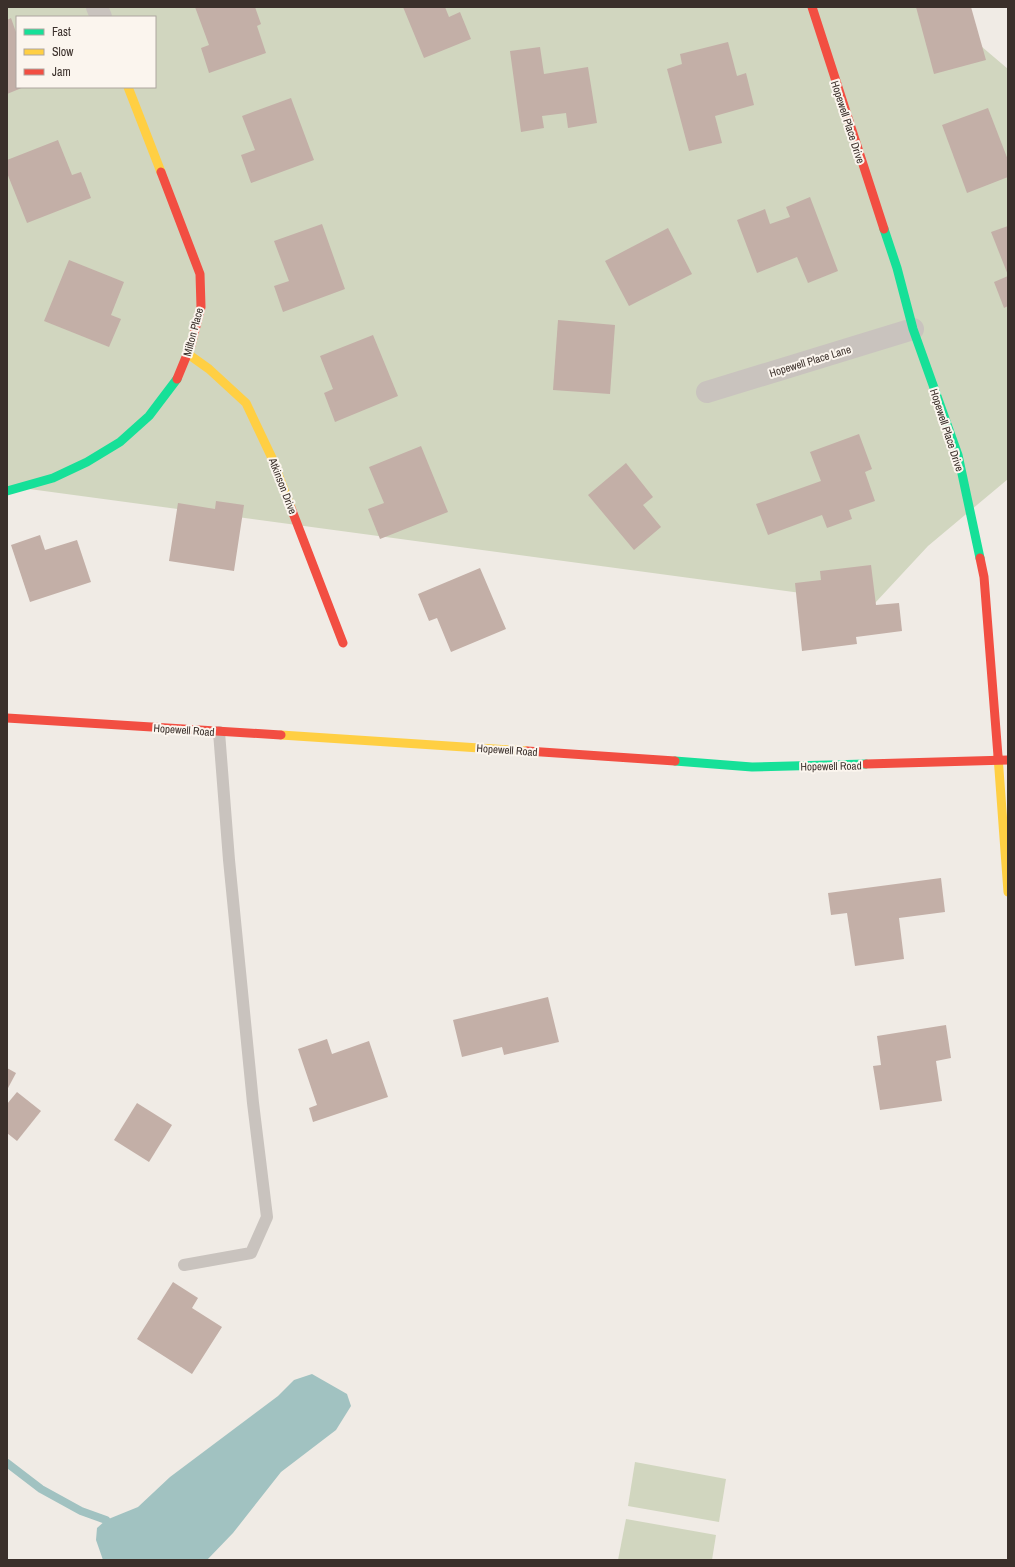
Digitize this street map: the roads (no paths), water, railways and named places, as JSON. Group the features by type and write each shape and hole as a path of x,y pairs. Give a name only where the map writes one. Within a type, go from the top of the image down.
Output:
{"street":[{"name":"Hopewell Place Drive","path":"812,7 897,268 913,329 958,455 984,578 1008,892"},
{"name":"Milton Place","path":"7,491 53,478 87,462 120,442 149,416 178,377 191,345 201,307 200,274 128,88"},
{"name":"Hopewell Place Lane","path":"707,392 913,329"},
{"name":"Atkinson Drive","path":"188,354 210,368 246,402 272,458 343,643"},
{"name":"Hopewell Road","path":"7,718 596,755 752,767 1008,760"}],"lane":[{"path":"184,1265 252,1253 266,1217 253,1103 230,868 219,732"}],"water":[{"path":"312,1374 347,1394 351,1406 336,1430 281,1472 233,1533 207,1560 103,1560 96,1540 97,1528 106,1520 138,1507 170,1477 278,1396 294,1380"}],"waterway":[{"path":"7,1463 41,1489 81,1511 106,1520"}]}
